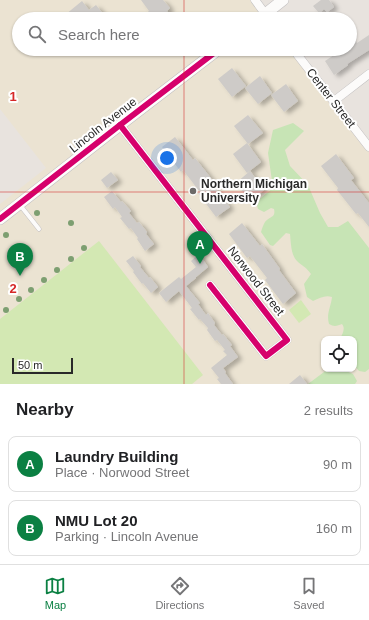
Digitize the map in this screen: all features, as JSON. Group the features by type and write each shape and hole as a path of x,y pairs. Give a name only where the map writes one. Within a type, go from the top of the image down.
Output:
{"street":[{"path":"255,0 261,12"},
{"path":"270,12 283,0"},
{"name":"Lincoln Avenue","path":"0,219 210,56"},
{"name":"Center Street","path":"299,56 369,147"},
{"path":"334,101 369,74"},
{"name":"Norwood Street","path":"120,125 288,340 266,356 210,285"}],"lane":[{"path":"19,204 39,229"}],"shaded area":[{"name":"Northern Michigan University","path":"0,0 250,0 259,12 12,12 12,56 295,56 369,150 369,384 0,384 0,204 46,168 0,109"}],"green space":[{"path":"293,123 304,131 285,150 290,166 308,185 320,213 328,227 338,227 348,221 369,248 369,369 365,372 359,371 357,369 357,336 342,336 344,330 342,324 332,326 329,324 328,314 332,297 329,296 313,301 307,297 304,284 311,274 298,262 294,256 290,234 286,233 273,246 270,245 261,232 265,222 274,214 274,209 271,208 264,212 258,209 256,202 273,188 268,153 273,130"},
{"path":"99,241 203,375 192,384 0,384 0,319"},
{"path":"301,300 311,314 299,323 289,310"},
{"path":"324,372 348,372 353,374 357,381 355,384 308,384"}],"building":[{"path":"141,0 163,0 170,8 168,12 148,12 149,11"},
{"path":"321,0 329,0 334,7 327,12 324,9 318,12 313,6"},
{"path":"82,1 89,10 96,5 102,12 69,12"},
{"path":"369,35 369,50 347,64 348,65 334,75 325,61 332,56 357,56 357,43"},
{"path":"232,68 246,86 232,97 218,79"},
{"path":"260,76 272,93 258,104 245,88"},
{"path":"286,84 298,101 284,112 271,95"},
{"path":"248,115 263,133 248,144 234,126"},
{"path":"175,137 193,160 195,158 214,182 212,184 230,207 216,217 198,193 200,192 183,170 181,172 162,147"},
{"path":"247,143 261,162 247,173 233,154"},
{"path":"336,154 354,178 351,180 369,203 369,227 358,213 356,214 337,190 338,188 321,166"},
{"path":"250,171 264,190 250,201 236,183"},
{"path":"111,172 118,180 107,188 101,180"},
{"path":"112,191 131,211 129,213 137,223 139,222 154,244 145,251 131,228 129,229 120,218 122,217 115,207 113,209 104,197"},
{"path":"242,223 260,246 262,244 296,293 283,304 265,280 267,278 250,256 247,258 229,234"},
{"path":"199,254 208,267 186,286 200,303 198,304 206,315 208,313 215,323 214,325 232,345 230,346 238,357 223,368 233,384 221,384 217,379 219,378 211,368 227,355 223,351 225,350 217,340 215,341 207,330 208,328 190,309 192,308 179,291 166,302 159,293 179,277 181,279 196,267 191,261"},
{"path":"133,256 141,266 140,267 158,287 151,293 143,283 142,284 126,261"},
{"path":"300,375 307,384 289,384"}],"cycle path":[{"path":"0,219 210,56"},
{"path":"120,125 287,340 266,356 210,285"}],"place":[{"name":"Northern Michigan University","path":"193,191"},
{"name":"Laundry Building","path":"200,264"},
{"name":"NMU Lot 20","path":"20,276"}]}
